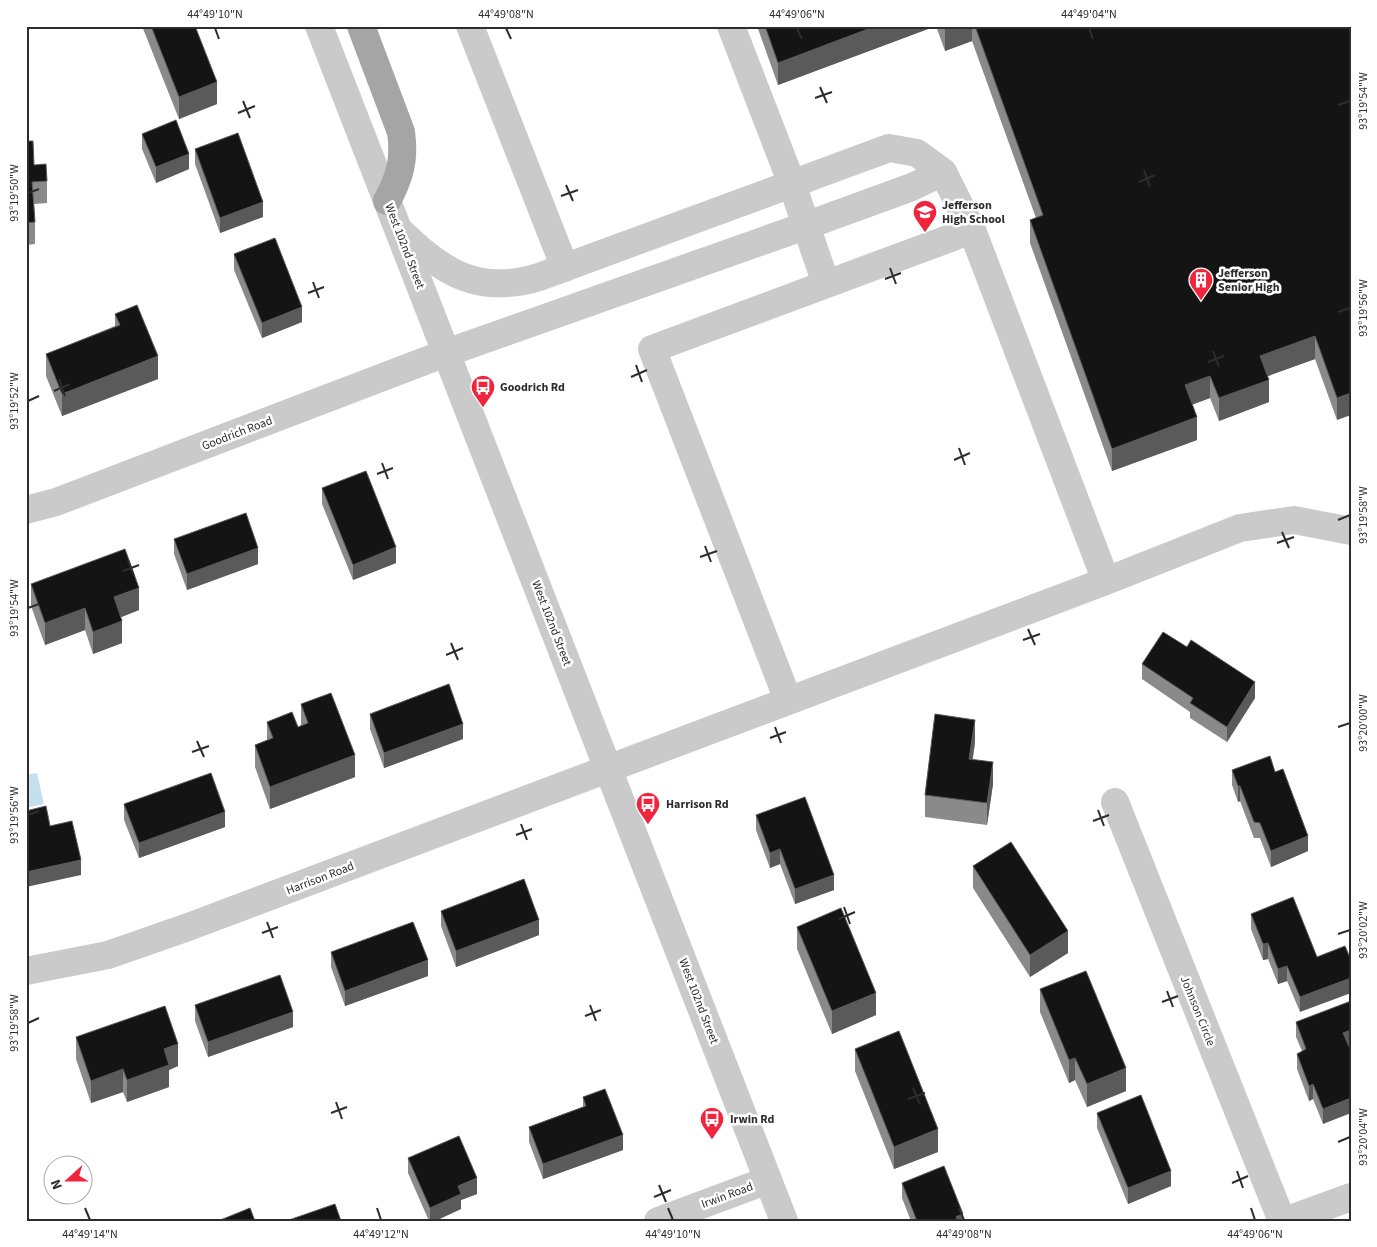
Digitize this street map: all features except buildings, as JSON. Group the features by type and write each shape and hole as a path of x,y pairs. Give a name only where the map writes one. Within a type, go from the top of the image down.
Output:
{"main road":[{"path":"361,26 401,132 404,150 402,167 387,201"}],"street":[{"name":"West 102nd Street","path":"319,26 784,1221"},
{"path":"470,26 565,268"},
{"path":"731,26 792,184 826,284"},
{"path":"398,229 418,248 441,265 474,281 491,285 524,282 890,148 917,153 944,172 972,230 1106,581"},
{"name":"Goodrich Road","path":"26,510 56,502 446,353 912,187 944,172"},
{"path":"788,700 652,349 972,230"},
{"name":"Harrison Road","path":"26,971 108,955 608,769 1106,581 1240,528 1294,520 1351,531"},
{"name":"Johnson Circle","path":"1115,802 1284,1221"},
{"name":"Irwin Road","path":"658,1221 768,1180"},
{"path":"1284,1221 1351,1197"}],"water":[{"path":"37,773 44,804 26,808 26,775"}],"place":[{"name":"Jefferson High School","path":"925,233"},
{"name":"Jefferson Senior High","path":"1201,301"},
{"name":"Goodrich Rd","path":"483,408"},
{"name":"Harrison Rd","path":"648,825"},
{"name":"Irwin Rd","path":"712,1140"}]}
